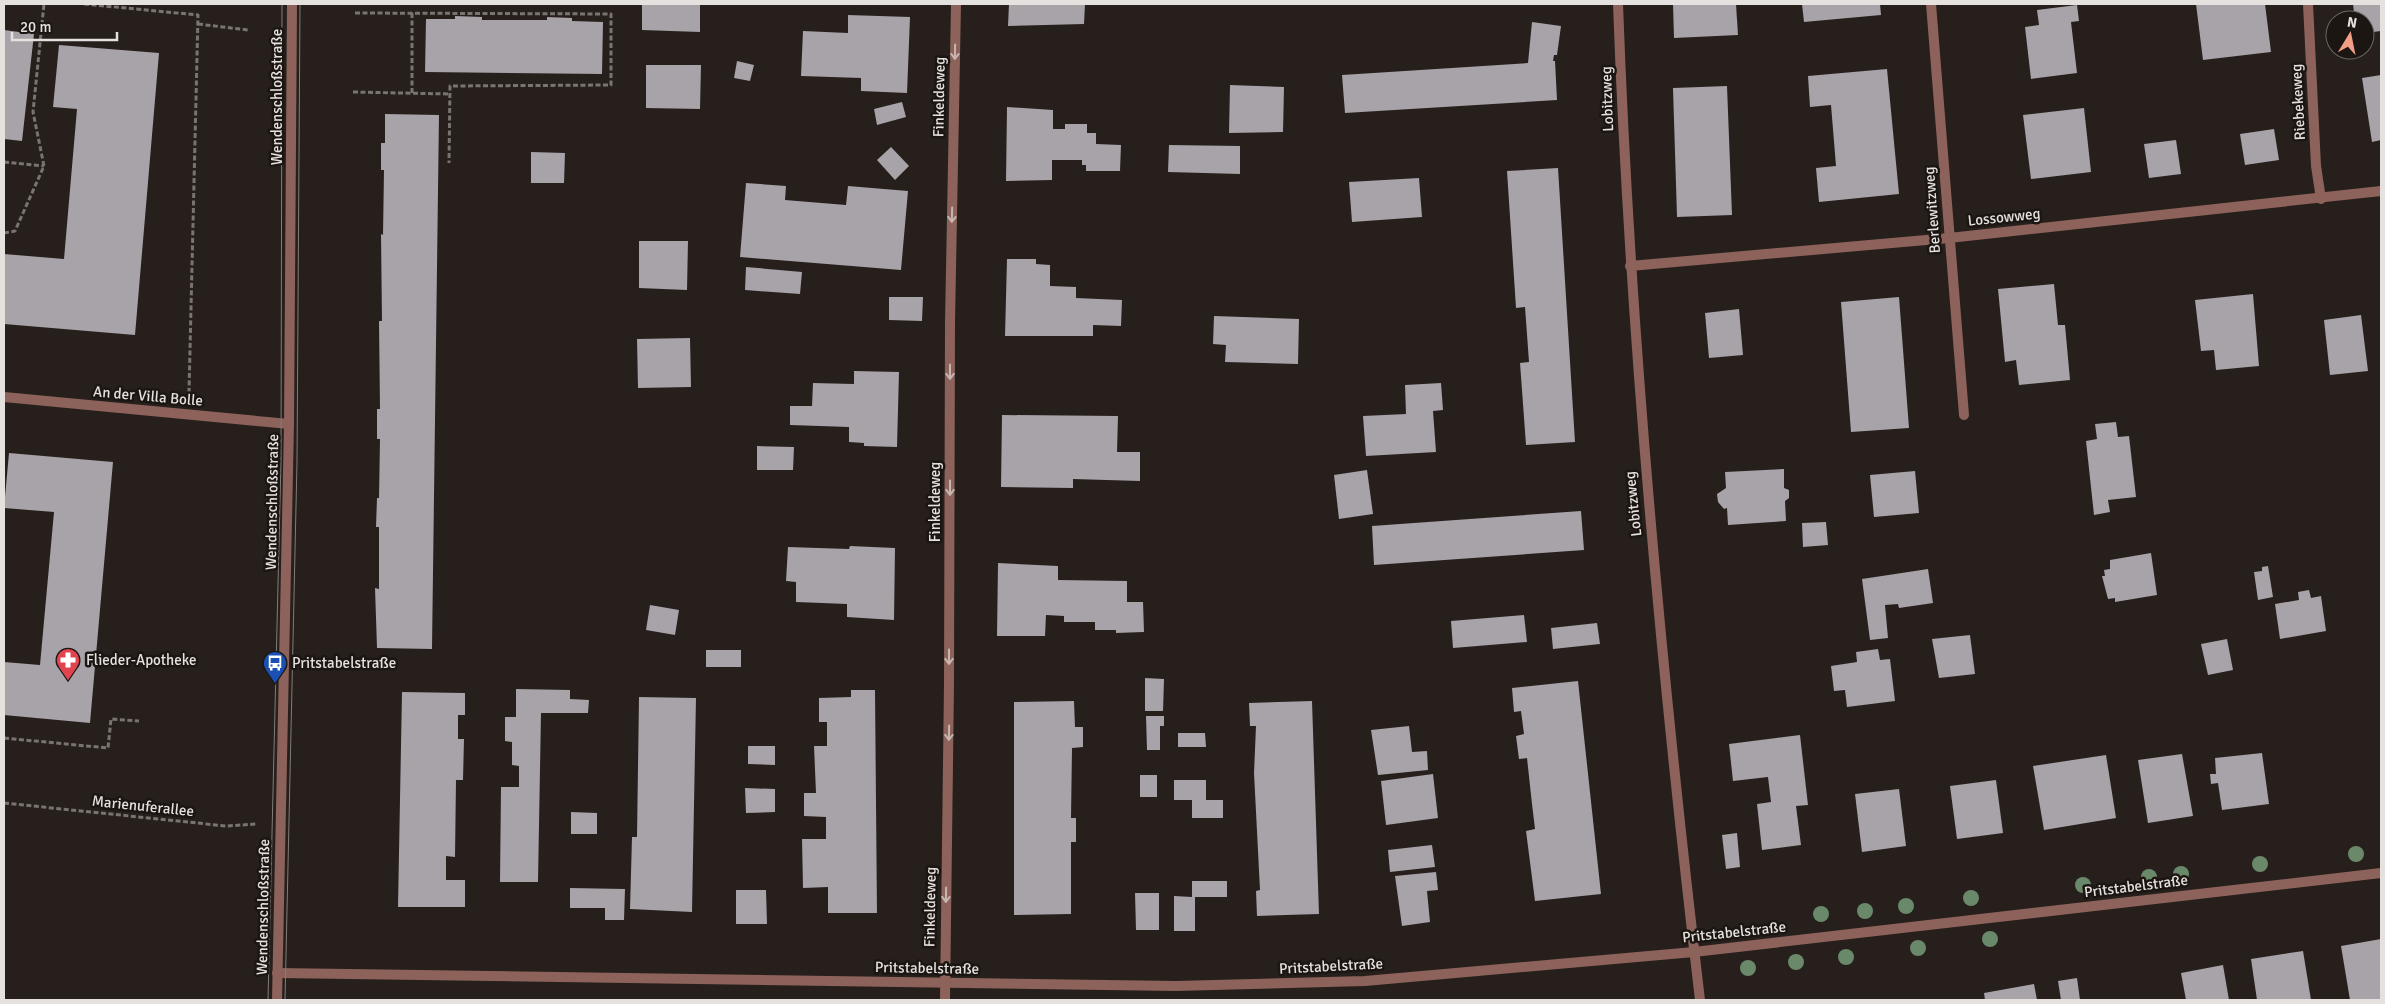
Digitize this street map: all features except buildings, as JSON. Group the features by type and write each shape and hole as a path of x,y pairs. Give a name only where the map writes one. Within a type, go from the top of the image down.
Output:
{"street":[{"name":"Wendenschloßstraße","path":"277,1000 289,424 292,4"},
{"name":"Finkeldeweg","path":"945,1000 950,684 950,324 956,4"},
{"name":"Lobitzweg","path":"1618,4 1630,266 1645,472 1700,1000"},
{"name":"Berlewitzweg","path":"1931,4 1964,415"},
{"name":"Riebekeweg","path":"2308,4 2316,166 2321,199"},
{"name":"Lossowweg","path":"1630,266 1949,238 2381,191"},
{"name":"An der Villa Bolle","path":"4,397 289,424"},
{"name":"Pritstabelstraße","path":"277,973 1176,986 1365,981 1694,952 2381,873"}],"path":[{"path":"4,233 15,231 44,166 33,112 44,4"},
{"path":"84,4 198,16 189,416"},
{"path":"355,13 611,14 611,85 450,86 449,163"},
{"path":"412,13 412,93"},
{"path":"198,24 248,30"},
{"path":"354,92 449,94"},
{"path":"4,162 44,166"},
{"path":"4,738 108,748 111,719 139,721"},
{"name":"Marienuferallee","path":"4,803 226,826 280,824"}],"tram line":[{"path":"268,1000 281,461 282,4"},
{"path":"285,1000 297,462 300,4"}],"place":[{"name":"Flieder-Apotheke","path":"68,681"},
{"name":"Pritstabelstraße","path":"275,684"}]}
